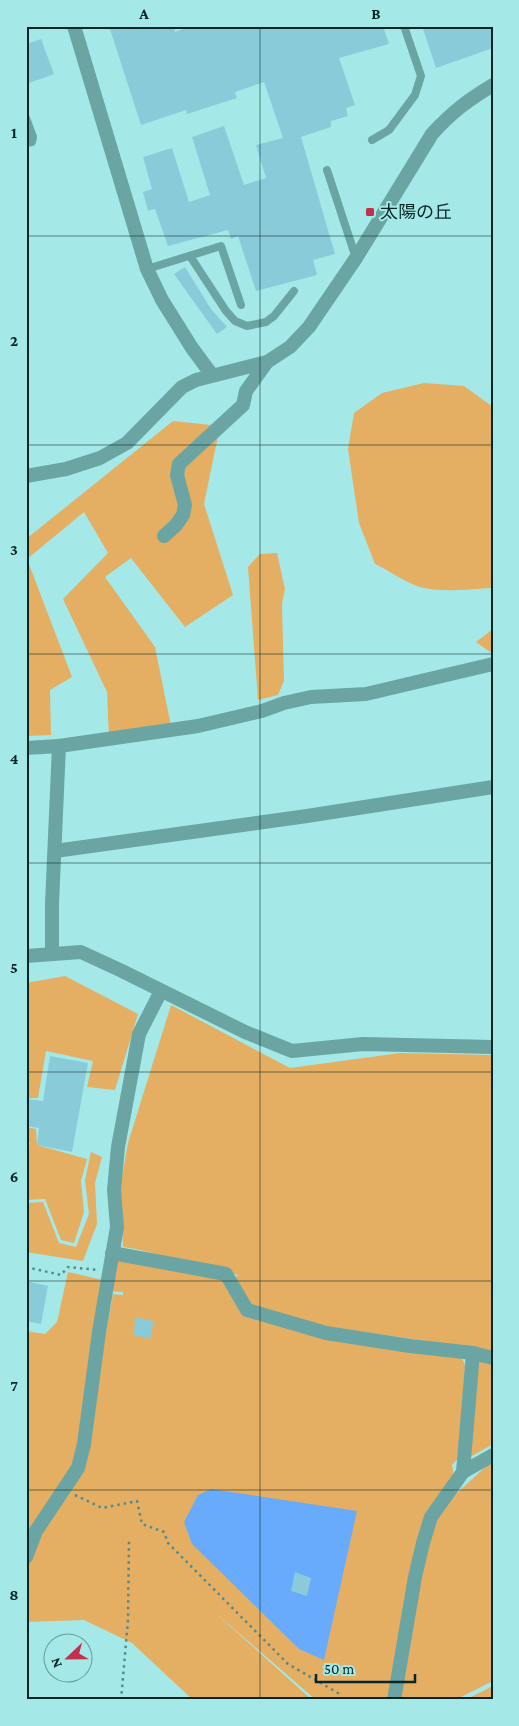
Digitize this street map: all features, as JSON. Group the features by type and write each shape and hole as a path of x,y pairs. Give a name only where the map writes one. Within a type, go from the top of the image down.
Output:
{"street":[{"path":"74,26 147,269 162,300 192,348 212,375"},
{"path":"26,476 66,469 100,458 127,443 182,387 212,375 267,362 290,347 309,327 356,258 432,134 466,101 493,85"},
{"path":"164,536 176,525 183,515 185,505 177,475 180,464 243,405 246,391 267,362"},
{"path":"26,748 59,746 198,726 262,711 284,703 311,698 366,694 493,664"},
{"path":"52,953 52,904 59,746"},
{"path":"55,851 307,816 493,787"},
{"path":"26,956 81,952 245,1032 292,1051 363,1044 493,1048"},
{"path":"26,1557 36,1531 78,1468 84,1444 117,1227 114,1190 118,1147 139,1034 161,991"},
{"path":"112,1253 226,1274 247,1310 326,1333 493,1358"},
{"path":"463,1472 473,1354"},
{"path":"394,1700 415,1577 431,1518 463,1472 493,1455"}],"lane":[{"path":"372,140 389,130 415,94 421,76 404,26"},
{"path":"26,118 33,137 32,142 26,142"},
{"path":"327,170 356,258"},
{"path":"147,269 221,246 241,305"},
{"path":"190,256 226,311 236,321 247,326 266,322 274,316 294,291"}],"path":[{"path":"26,1268 61,1275 68,1267 109,1272"},
{"path":"64,1490 102,1508 137,1501 142,1524 164,1532 168,1543 288,1664 338,1693 337,1700"},
{"path":"121,1700 128,1620 129,1539"}],"shaded area":[{"path":"424,383 464,386 493,407 493,588 437,590 420,587 408,582 375,564 359,523 348,449 354,413 382,393"},
{"path":"173,421 220,426 204,504 233,595 185,627 131,558 105,577 155,647 171,726 109,737 107,692 63,599 108,553 84,512 27,559 72,677 50,690 51,735 26,736 26,539"},
{"path":"277,553 285,589 282,604 284,681 278,695 258,700 248,567 260,554"},
{"path":"493,629 493,651 490,652 476,642"},
{"path":"65,976 138,1014 115,1090 87,1087 93,1061 46,1051 38,1098 26,1098 26,983"},
{"path":"171,1005 290,1068 400,1053 493,1055 493,1358 474,1348 303,1323 247,1303 236,1277 238,1275 123,1247 120,1188 128,1143"},
{"path":"26,1127 36,1129 37,1145 87,1159 81,1181 84,1212 74,1243 61,1240 45,1199 26,1200 26,1156 30,1143 26,1141"},
{"path":"91,1152 102,1157 95,1183 97,1224 83,1261 26,1252 26,1203 43,1202 59,1243 76,1247 89,1214 85,1180"},
{"path":"118,1249 226,1274 254,1318 461,1356 465,1365 459,1457 452,1465 457,1493 493,1460 493,1681 455,1700 316,1700 211,1609 312,1700 193,1700 132,1643 84,1620 26,1622 26,1561 80,1471 113,1294 123,1295 123,1292 109,1291"},
{"path":"68,1272 103,1280 80,1460 26,1556 26,1331 45,1334 57,1322"},
{"path":"473,1361 493,1362 493,1444 472,1456 467,1449"},
{"path":"493,1686 493,1700 465,1700"}],"water":[{"path":"211,1489 357,1511 324,1660 299,1649 192,1544 184,1522 198,1495"}],"building":[{"path":"109,26 174,26 175,32 191,26 383,26 389,44 339,58 355,105 346,108 348,116 331,121 331,127 301,137 335,254 313,260 317,275 256,291 238,236 231,239 228,230 168,246 155,209 148,211 143,192 152,189 143,157 172,148 189,202 210,195 192,137 224,126 244,185 266,178 256,145 283,138 264,82 235,92 237,98 187,114 186,110 141,125"},
{"path":"422,26 493,26 493,48 436,68"},
{"path":"41,39 54,74 29,83 26,75 26,44"},
{"path":"185,267 211,309 227,327 217,334 174,274"},
{"path":"50,1056 88,1063 72,1152 37,1145 39,1128 26,1126 26,1099 43,1101"},
{"path":"26,1281 48,1286 41,1324 26,1321"},
{"path":"135,1317 154,1321 150,1339 134,1335"},
{"path":"295,1572 311,1578 307,1596 291,1591"}],"place":[{"name":"太陽の丘","path":"370,212"}]}
